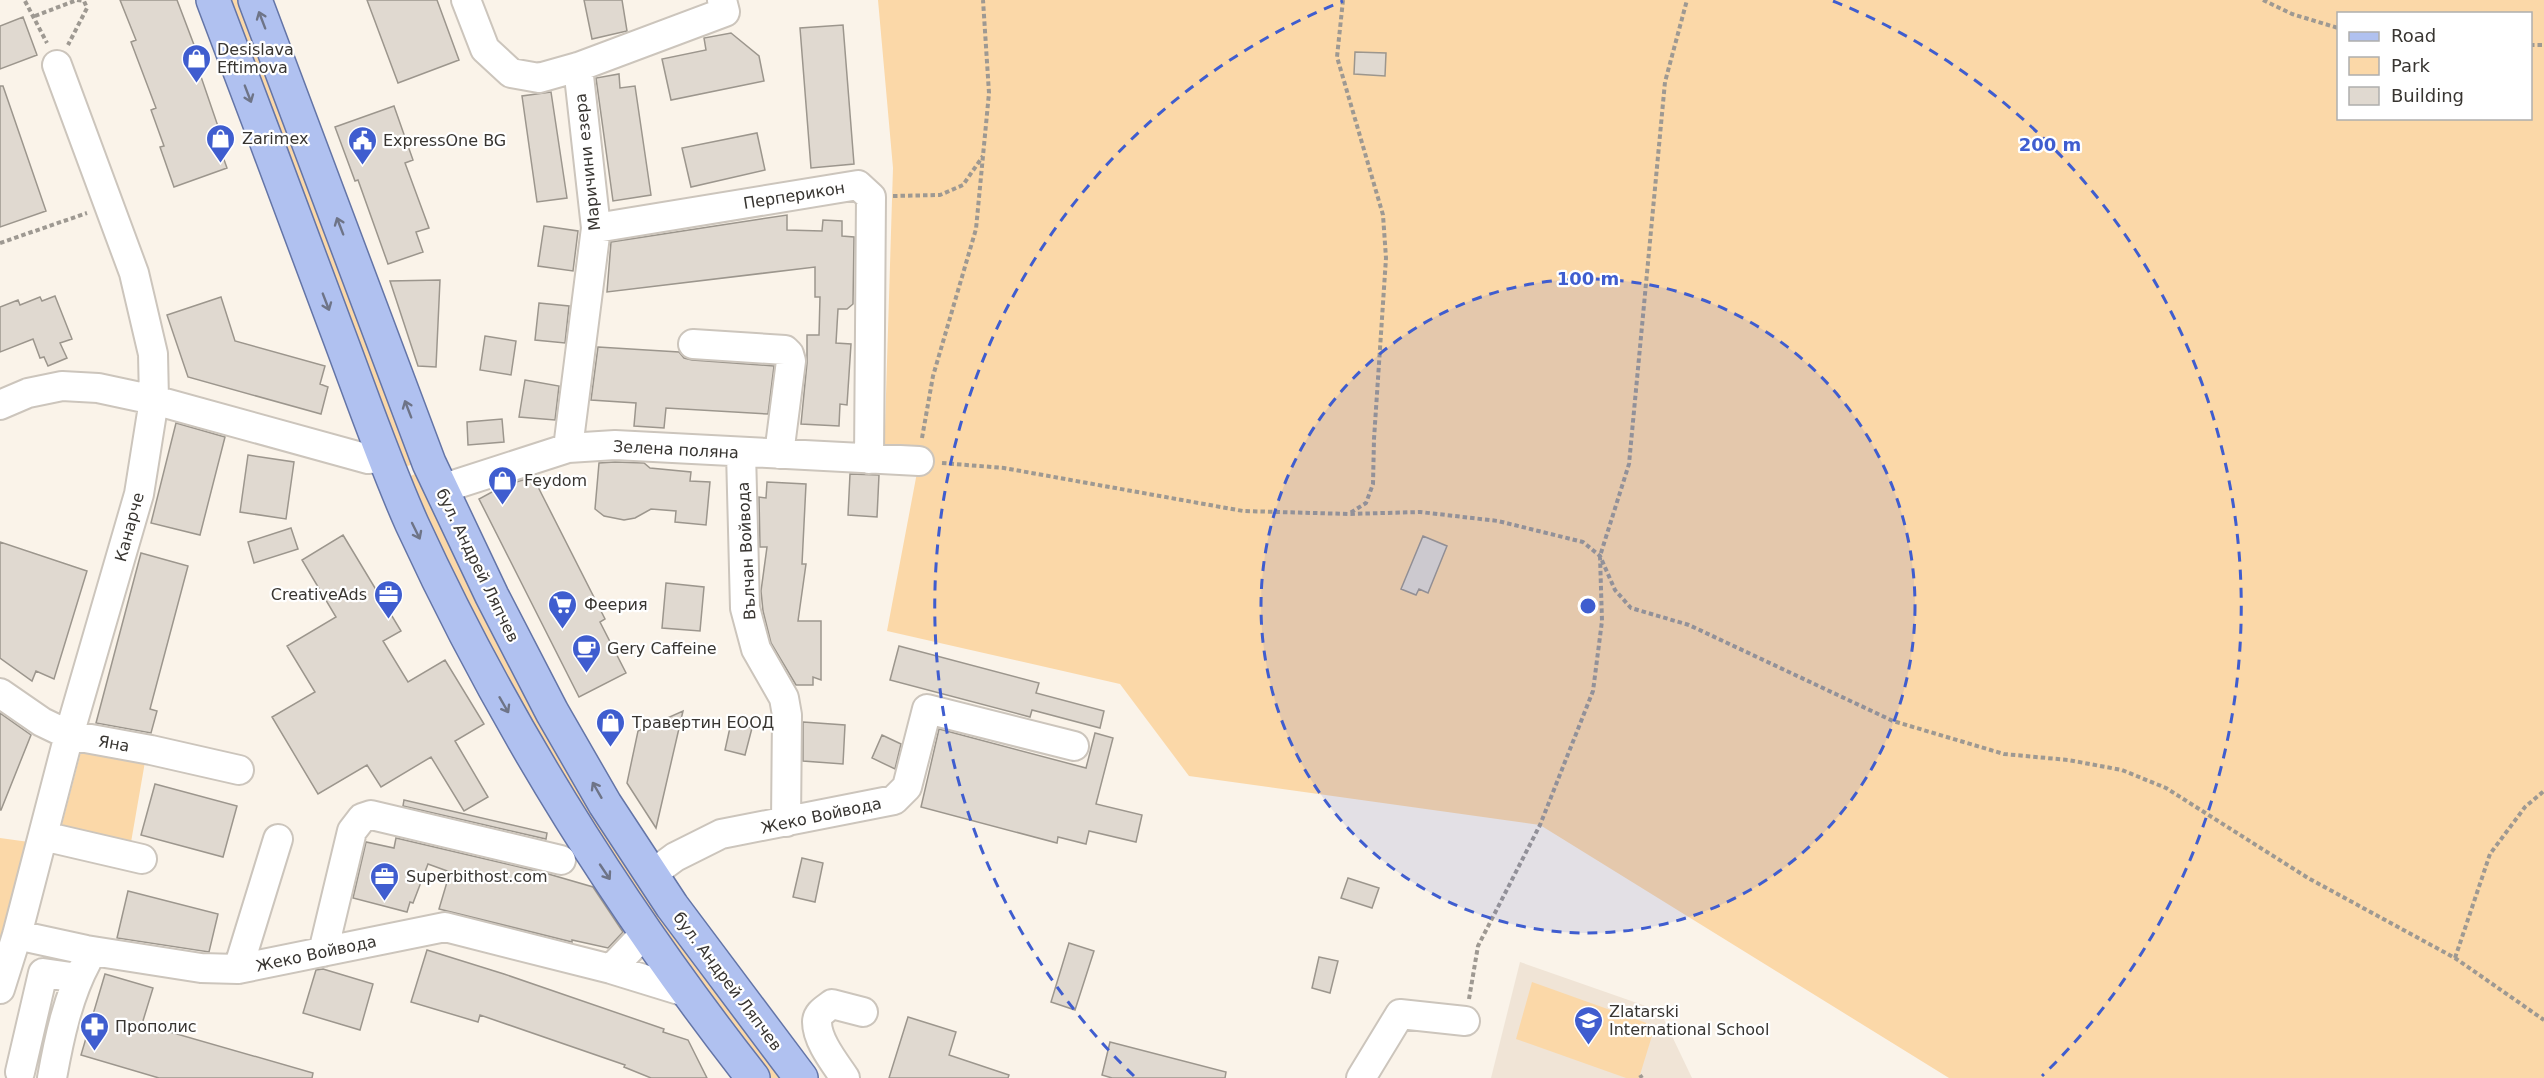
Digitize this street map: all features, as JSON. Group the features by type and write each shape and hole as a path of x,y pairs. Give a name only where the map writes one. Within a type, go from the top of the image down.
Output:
{"main road":[{"path":"213,0 385,458 413,525 496,691 586,843 742,1072"},
{"name":"бул. Андрей Ляпчев","path":"255,0 425,452 492,596 552,712 604,804 709,957 801,1078"}],"street":[{"path":"466,0 486,49 511,73 539,78 578,67 723,6"},
{"name":"Канарче","path":"0,989 17,935 69,735 139,494 154,400 153,354 135,273 57,65"},
{"name":"Маричини езера","path":"568,448 596,228 578,67"},
{"name":"Перперикон","path":"596,228 858,185 871,197"},
{"path":"869,459 871,197"},
{"path":"693,344 785,350 789,354 784,423 779,454"},
{"path":"0,405 28,393 62,386 99,388 154,400 368,459 385,458"},
{"name":"Зелена поляна","path":"441,489 568,448 615,445 919,461"},
{"name":"Вълчан Войвода","path":"741,452 745,608 756,649 784,698 787,715 786,822"},
{"name":"Яна","path":"0,693 42,722 69,735 152,750 239,770"},
{"name":"Жеко Войвода","path":"652,874 675,858 721,834 894,800 907,787 927,708 1074,746"},
{"path":"323,952 352,831 362,818 371,815 561,860"},
{"path":"43,836 142,859"},
{"path":"238,969 278,839"},
{"name":"Жеко Войвода","path":"17,935 93,952 201,968 238,969 446,927 611,969 689,993"},
{"path":"611,969 646,933"},
{"path":"78,978 43,973 10,1070 50,1078 78,978 93,952"},
{"path":"845,1078 821,1039 817,1021 821,1013 832,1004 863,1012"},
{"path":"1361,1078 1400,1014 1465,1021"}],"path":[{"path":"35,16 77,0 84,1 87,8 57,65"},
{"path":"983,0 989,93 976,229 933,376 919,461 1004,468 1243,511 1420,512 1498,521 1583,542 1600,556 1615,590 1631,608 1689,626 1893,721 2004,754 2068,760 2122,770 2166,788 2308,878 2455,958 2544,1020"},
{"path":"1343,0 1337,57 1383,215 1386,258 1374,428 1373,484 1366,503 1349,513"},
{"path":"1465,1021 1478,946 1540,825 1593,691 1602,621 1600,556 1629,464 1665,82 1687,0"},
{"path":"2264,0 2292,14 2337,28"},
{"path":"25,1 38,24"},
{"path":"871,197 940,195 963,184 983,155"},
{"path":"0,243 76,217"},
{"path":"2455,958 2490,854 2525,807 2544,790"}],"shaded area":[{"name":"Zlatarski International School","path":"1520,962 1660,1011 1692,1078 1491,1078"}],"green space":[{"path":"225,0 239,0 415,463 403,468"},
{"path":"878,0 2544,0 2544,1078 1949,1078 1540,825 1189,776 1120,684 887,631 919,462 884,459 893,168"},
{"path":"420,472 784,1078 770,1078 757,1063 601,845 461,594 408,477"},
{"path":"83,744 146,756 130,848 60,832"},
{"path":"0,838 29,842 0,946"},
{"path":"1532,982 1655,1026 1639,1078 1626,1078 1516,1039"}],"building":[{"path":"120,0 177,0 202,66 198,68 222,138 217,140 227,168 174,187 160,147 164,146 151,110 156,108 131,42 136,40"},
{"path":"367,0 437,0 459,60 398,83"},
{"path":"584,0 622,0 627,31 592,39"},
{"path":"23,17 37,55 0,69 0,26"},
{"path":"843,25 854,164 811,168 800,28"},
{"path":"731,33 759,56 764,81 671,100 662,59 706,50 704,38"},
{"path":"1355,52 1386,53 1385,76 1354,74"},
{"path":"619,74 620,88 635,86 651,195 613,201 596,78"},
{"path":"0,86 3,86 46,211 0,227"},
{"path":"551,92 567,198 537,202 522,96"},
{"path":"394,106 413,160 405,163 429,228 416,232 423,252 388,264 358,180 355,181 335,127"},
{"path":"757,133 765,170 691,187 682,148"},
{"path":"787,215 787,230 822,231 823,220 842,221 842,236 854,237 853,304 847,309 838,309 836,343 851,344 847,405 840,404 839,426 801,424 807,363 807,335 819,335 820,297 815,297 815,267 607,292 611,242"},
{"path":"544,226 578,231 573,271 538,266"},
{"path":"440,280 436,367 418,366 390,281"},
{"path":"55,296 72,339 60,343 67,358 48,366 44,357 40,358 33,339 0,352 0,307 18,300 20,305 40,297 42,301"},
{"path":"221,297 235,341 325,366 320,384 328,387 321,414 188,377 167,315"},
{"path":"539,303 569,306 565,343 535,340"},
{"path":"485,336 516,341 511,375 480,370"},
{"path":"598,347 679,352 684,358 692,360 774,366 768,414 666,408 664,428 634,426 636,403 591,400"},
{"path":"525,380 559,386 555,420 519,417"},
{"path":"502,419 504,442 468,445 467,422"},
{"path":"176,423 225,437 200,535 151,523"},
{"path":"248,455 294,462 286,519 240,512"},
{"path":"599,463 644,463 650,468 691,472 690,481 710,482 706,525 675,522 676,511 651,509 635,518 624,520 604,516 595,509"},
{"path":"850,474 879,475 877,517 848,515"},
{"path":"533,477 605,619 600,622 626,673 579,697 479,499 503,486"},
{"path":"767,482 806,484 802,564 806,564 798,621 821,621 821,680 813,677 813,685 796,685 771,643 763,611 761,591 767,547 760,547 759,497 766,498"},
{"path":"291,528 298,549 254,563 248,542"},
{"path":"343,535 401,631 383,641 408,682 445,660 484,724 455,741 488,797 464,811 431,757 381,787 367,765 318,794 272,717 315,692 287,646 336,617 302,560"},
{"path":"1423,536 1447,546 1428,593 1419,589 1416,595 1401,589"},
{"path":"0,542 87,571 54,679 36,671 32,681 0,658"},
{"path":"141,553 188,566 150,709 157,711 151,733 96,723"},
{"path":"666,583 704,587 700,631 662,628"},
{"path":"899,646 1039,683 1036,693 1104,711 1100,728 1032,710 1030,717 890,680"},
{"path":"683,711 656,828 627,783 638,731"},
{"path":"0,713 31,735 1,810 0,810"},
{"path":"803,722 845,725 843,764 803,761"},
{"path":"731,723 752,728 745,755 725,750"},
{"path":"939,729 1086,768 1095,733 1113,738 1096,804 1142,815 1136,842 1089,831 1086,844 1058,837 1057,843 921,807"},
{"path":"882,735 901,744 895,769 872,758"},
{"path":"155,784 237,806 223,857 141,835"},
{"path":"404,800 547,833 546,839 403,806"},
{"path":"396,838 545,873 593,887 623,932 608,948 572,940 572,942 439,909 450,872 428,864 413,903 410,902 407,912 353,898 366,842 394,848"},
{"path":"802,858 823,863 815,902 793,897"},
{"path":"1348,878 1379,888 1372,908 1341,898"},
{"path":"128,891 218,914 209,952 117,938"},
{"path":"1069,943 1094,951 1075,1010 1051,1002"},
{"path":"427,950 664,1029 663,1032 688,1040 707,1078 651,1078 624,1067 625,1065 480,1015 478,1022 411,1002"},
{"path":"1319,957 1338,961 1330,993 1312,988"},
{"path":"323,969 373,984 360,1030 303,1013 316,970"},
{"path":"105,974 153,988 142,1024 313,1073 312,1078 159,1078 81,1055"},
{"path":"908,1017 956,1032 949,1055 1009,1075 1008,1078 889,1078"},
{"path":"1110,1042 1226,1072 1225,1078 1112,1078 1102,1075"}],"place":[{"name":"Desislava Eftimova","path":"196,84"},
{"name":"Zarimex","path":"221,164"},
{"name":"ExpressOne BG","path":"362,166"},
{"name":"Feydom","path":"503,506"},
{"name":"CreativeAds","path":"388,620"},
{"name":"Феерия","path":"563,630"},
{"name":"Gery Caffeine","path":"586,674"},
{"name":"Травертин ЕООД","path":"611,748"},
{"name":"Superbithost.com","path":"385,902"},
{"name":"Zlatarski International School","path":"1588,1046"},
{"name":"Прополис","path":"94,1052"}]}
